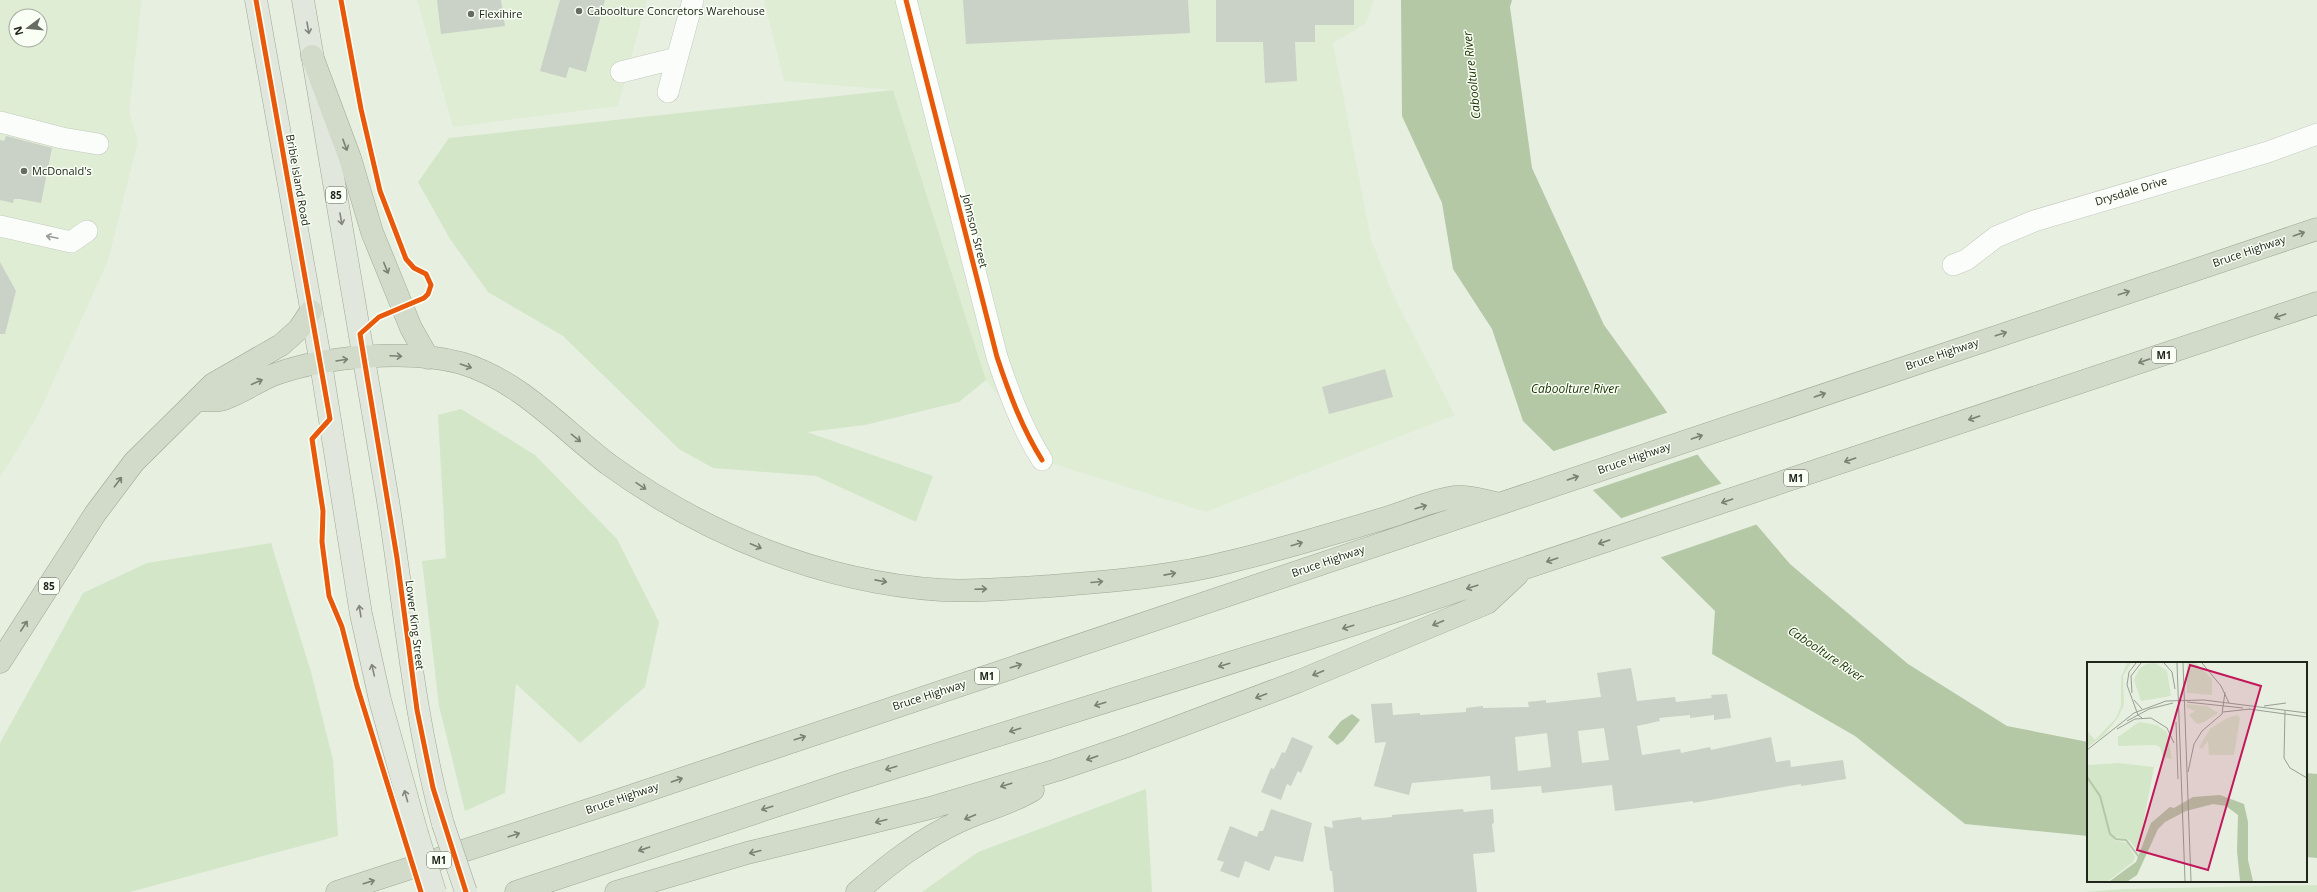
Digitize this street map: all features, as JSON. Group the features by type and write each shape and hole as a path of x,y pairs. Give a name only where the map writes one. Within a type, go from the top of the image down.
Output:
{"highway":[{"path":"312,56 350,158 372,232 411,328 428,358"},
{"name":"Bruce Highway","path":"337,892 601,806 2317,228"},
{"name":"M1","path":"516,892 848,782 1396,612 2317,303"},
{"name":"85","path":"0,662 118,481 152,442 199,400 213,384 281,345 299,329 311,311"},
{"path":"199,400 222,400 277,373 364,357 383,355 428,358 460,363 504,381 603,460 665,502 724,533 794,560 844,574 902,585 942,590 1006,588 1162,575 1224,564 1281,549 1458,496 1498,503"},
{"path":"616,892 747,854 930,808 1057,770 1225,710 1487,603 1523,570"},
{"path":"857,892 898,857 919,843 960,821 1032,791 1057,770"}],"main road":[{"name":"Bribie Island Road","path":"256,0 321,364"},
{"name":"85","path":"303,0 364,357"},
{"name":"Lower King Street","path":"364,357 397,558 417,710 443,824 466,892"},
{"path":"321,364 363,628 380,700 417,834 435,892"}],"street":[{"path":"668,92 693,0"},
{"name":"Johnson Street","path":"906,0 997,357 1010,398 1030,442 1042,460"},
{"path":"621,72 677,58"},
{"path":"0,122 62,138 98,144"},
{"name":"Drysdale Drive","path":"1953,265 1966,260 1996,237 2026,223 2268,152 2317,134"},
{"path":"0,226 71,242 87,231"}],"shaded area":[{"path":"0,0 142,0 129,111 138,141 108,261 38,415 0,478"},
{"path":"417,0 647,0 618,106 453,127"},
{"path":"764,0 1374,0 1366,23 1333,43 1371,239 1394,297 1455,415 1206,512 1051,463 986,380 893,90 784,81"},
{"path":"893,90 986,380 959,402 865,425 807,432 933,476 916,522 816,476 713,468 679,449 563,336 488,292 450,239 418,182 449,138"},
{"path":"461,409 535,455 617,539 659,622 645,687 580,743 516,684 505,793 465,811 439,706 422,561 446,558 438,415"},
{"path":"271,543 311,672 333,760 338,836 130,892 0,892 0,743 83,593 147,563"},
{"path":"1146,789 1152,892 922,892 978,852"},
{"path":"2317,885 2317,892 2085,892 2123,889"}],"water":[{"name":"Caboolture River","path":"1401,0 1512,0 1510,7 1532,168 1604,325 1703,462 1790,564 1908,664 2007,726 2087,742 2087,836 1965,824 1855,736 1712,654 1715,611 1523,421 1492,329 1453,269 1442,203 1402,116"},
{"path":"1352,714 1360,720 1343,741 1337,745 1328,737 1341,721"},
{"path":"2307,773 2317,774 2317,858 2307,857"}],"pier":[{"path":"1669,412 1699,454 1590,491 1551,452"},
{"path":"1723,483 1758,524 1659,558 1619,519"}],"building":[{"path":"437,0 501,0 505,26 441,34"},
{"path":"560,0 605,0 586,72 569,67 566,78 540,71"},
{"path":"963,0 1188,0 1190,33 966,44"},
{"path":"1216,0 1354,0 1354,25 1315,25 1315,42 1295,42 1297,81 1265,83 1263,42 1216,42"},
{"name":"McDonald's","path":"6,136 52,148 41,203 20,199 14,199 13,203 0,200 0,140 4,141"},
{"path":"0,262 16,291 5,334 0,334"},
{"path":"1385,369 1393,397 1329,414 1322,387"},
{"path":"1631,668 1637,701 1675,697 1676,702 1712,698 1711,695 1727,694 1731,718 1714,720 1714,715 1690,718 1690,715 1659,718 1660,721 1637,726 1642,755 1680,749 1681,753 1710,747 1711,750 1771,737 1776,762 1790,760 1791,767 1843,760 1846,779 1801,786 1801,784 1693,803 1693,801 1615,811 1612,785 1542,793 1541,786 1491,790 1490,776 1412,783 1409,795 1374,786 1386,742 1375,743 1371,704 1392,703 1393,715 1466,712 1466,708 1483,706 1483,708 1529,707 1528,702 1546,700 1546,703 1601,697 1597,673","holes":["1604,728 1609,760 1582,763 1578,731","1547,733 1551,767 1518,771 1515,737"]},
{"path":"1292,737 1313,746 1301,773 1298,771 1291,786 1287,784 1281,800 1261,792 1271,768 1274,769 1282,752 1285,753"},
{"path":"1271,809 1312,823 1303,862 1275,856 1269,871 1245,861 1239,878 1220,871 1224,862 1217,860 1230,826 1257,837 1259,831 1263,831"},
{"path":"1463,809 1464,812 1493,809 1494,823 1492,824 1495,852 1473,854 1477,892 1334,892 1324,826 1333,828 1332,821 1361,817 1362,820 1392,817 1392,815"}],"cycle path":[{"path":"256,0 330,419 312,439 323,511 322,542 329,596 342,627 357,686 421,892"},
{"path":"341,0 361,109 380,191 406,259 414,268 426,274 431,285 428,294 424,298 379,317 360,334 397,558 417,710 433,788 466,892"},
{"path":"906,0 997,357 1016,410 1042,460"}],"place":[{"name":"Caboolture Concretors Warehouse","path":"579,11"},
{"name":"Flexihire","path":"471,14"},
{"name":"McDonald's","path":"24,171"}]}
